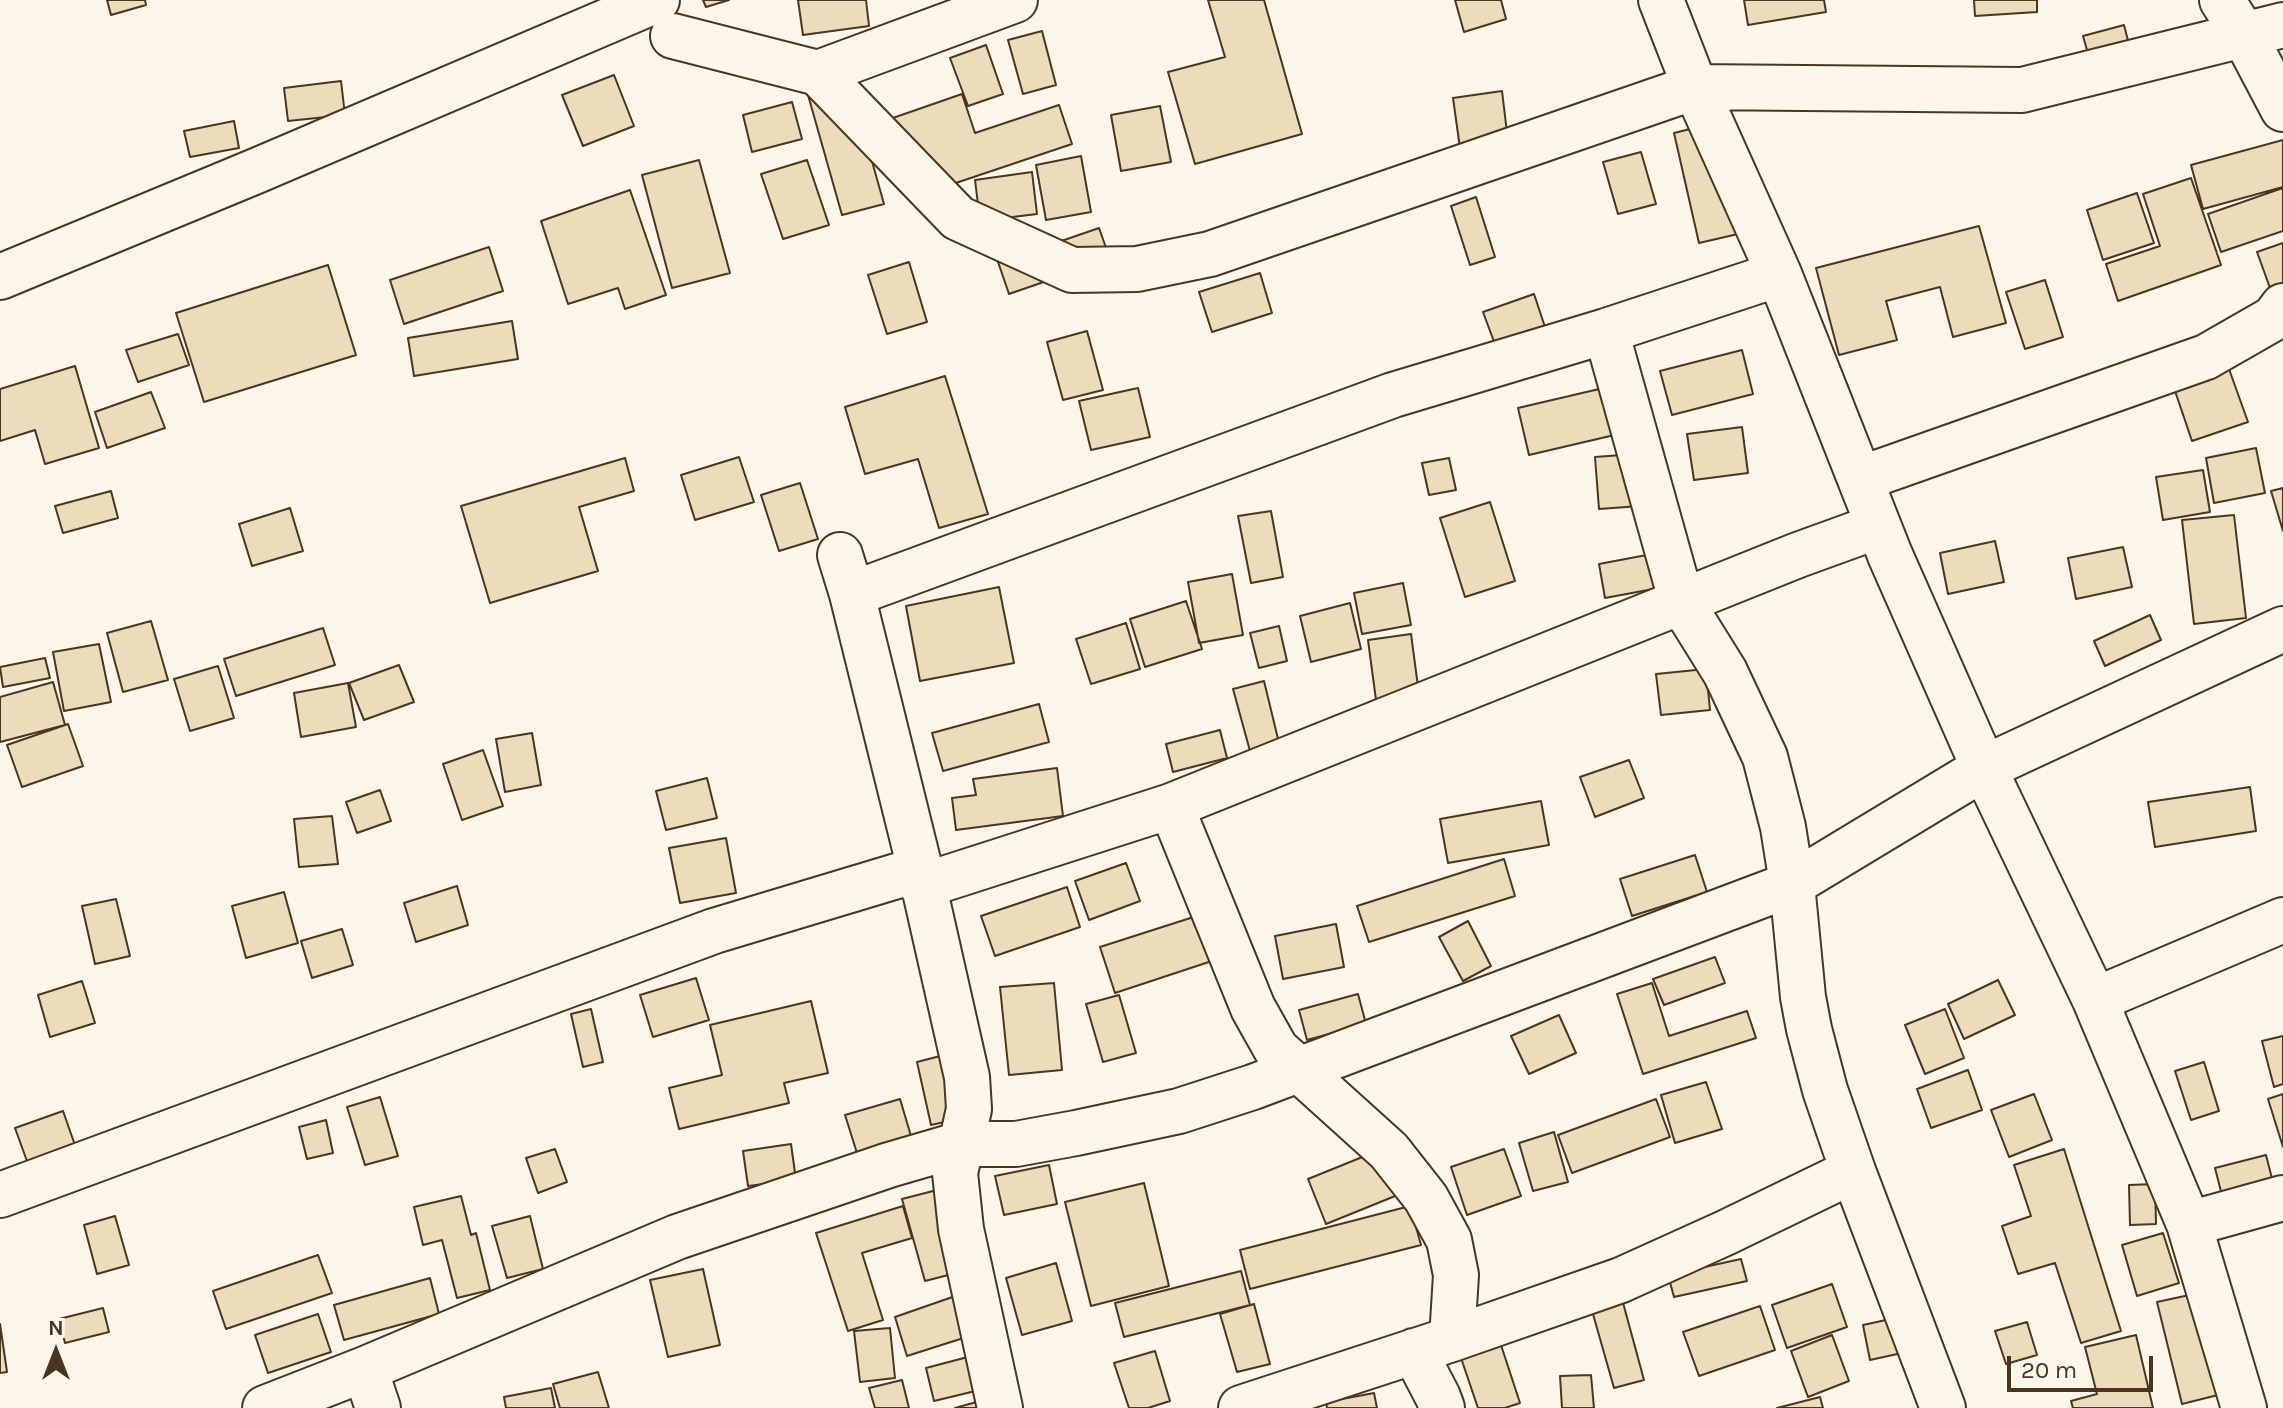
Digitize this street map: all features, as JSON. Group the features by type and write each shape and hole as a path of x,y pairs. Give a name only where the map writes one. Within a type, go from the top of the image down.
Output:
{"street":[{"path":"818,73 1015,0"},
{"path":"1661,0 1695,87 1779,274 1878,526 1984,768 2095,1000 2189,1224 2244,1408"},
{"path":"0,277 270,165 665,18 818,73 958,218 1072,270 1137,269 1210,254 1695,87 2022,90 2250,20 2283,109"},
{"path":"1000,1408 961,1229 955,1173 969,1109 967,1077 846,574 1393,395 1606,331 1779,274"},
{"path":"1860,479 2206,357 2274,318 2283,306"},
{"path":"1606,331 1682,603 1725,672 1765,757 1783,827 1803,997 1825,1090 1943,1408"},
{"path":"0,1195 714,931 921,878 1171,806 1798,555 1878,526"},
{"path":"265,1408 372,1389 677,1237 889,1165 961,1144 1016,1144 1179,1111 1298,1071 1792,884 1984,768 2283,629"},
{"path":"1171,806 1253,1008 1276,1049 1389,1151 1426,1198 1449,1240 1456,1275 1433,1345 1442,1408"},
{"path":"2095,1000 2283,920"},
{"path":"1241,1408 1621,1280 1853,1171"},
{"path":"2189,1224 2283,1198"}],"building":[{"path":"107,0 145,0 146,5 111,15"},
{"path":"703,0 729,0 706,7"},
{"path":"798,0 866,0 869,26 803,35"},
{"path":"1208,0 1264,0 1302,134 1195,164 1168,72 1225,57"},
{"path":"1455,0 1501,0 1506,19 1464,32"},
{"path":"1744,0 1824,0 1826,12 1748,25"},
{"path":"1974,0 2037,0 2037,12 1975,16"},
{"path":"2124,25 2135,68 2095,78 2083,36"},
{"path":"1042,31 1056,85 1023,94 1008,40"},
{"path":"986,45 1003,94 968,106 950,58"},
{"path":"614,75 634,126 583,146 562,95"},
{"path":"341,81 345,115 288,121 284,88"},
{"path":"850,83 884,204 842,215 808,95"},
{"path":"1502,91 1508,141 1460,148 1453,98"},
{"path":"962,94 975,133 1059,105 1072,144 914,197 887,120"},
{"path":"792,102 802,139 752,152 743,115"},
{"path":"1160,106 1171,162 1121,171 1111,115"},
{"path":"234,121 239,148 190,157 184,131"},
{"path":"1714,123 1738,234 1699,243 1674,133"},
{"path":"2283,140 2283,187 2203,209 2191,165"},
{"path":"1641,152 1656,204 1618,214 1603,162"},
{"path":"1081,156 1091,212 1046,220 1036,165"},
{"path":"699,160 730,273 672,288 642,175"},
{"path":"807,160 829,225 783,239 761,174"},
{"path":"1032,172 1037,214 980,221 975,180"},
{"path":"2191,178 2221,265 2118,301 2106,264 2160,246 2143,194"},
{"path":"2283,188 2283,231 2221,252 2208,214"},
{"path":"630,190 666,295 625,309 618,288 568,304 541,221"},
{"path":"2137,193 2154,243 2103,260 2087,210"},
{"path":"1476,197 1495,257 1470,265 1451,206"},
{"path":"1979,226 2006,323 1953,337 1940,287 1886,301 1897,340 1839,355 1816,268"},
{"path":"1099,228 1110,259 1009,294 997,259"},
{"path":"2283,243 2283,283 2270,288 2257,252"},
{"path":"489,247 503,291 404,324 390,280"},
{"path":"909,262 927,322 887,334 868,275"},
{"path":"328,265 356,355 204,402 176,313"},
{"path":"1260,273 1272,313 1212,332 1199,292"},
{"path":"2045,280 2063,337 2025,349 2006,292"},
{"path":"1534,294 1546,330 1496,347 1483,312"},
{"path":"512,321 518,359 414,376 408,338"},
{"path":"1087,331 1103,390 1063,400 1047,342"},
{"path":"178,334 189,365 138,382 126,350"},
{"path":"1742,350 1753,394 1672,415 1660,371"},
{"path":"75,366 99,448 45,464 35,430 0,441 0,389"},
{"path":"2229,369 2248,422 2192,441 2174,388"},
{"path":"945,376 988,514 939,528 918,459 865,474 845,407"},
{"path":"1612,386 1623,433 1529,455 1518,408"},
{"path":"1138,388 1150,437 1091,450 1079,401"},
{"path":"151,392 165,428 107,448 95,412"},
{"path":"1742,427 1748,473 1694,480 1687,434"},
{"path":"2256,448 2265,493 2214,503 2206,458"},
{"path":"1635,454 1640,506 1599,509 1595,457"},
{"path":"739,457 754,502 695,520 681,475"},
{"path":"625,458 634,491 579,507 598,571 490,603 461,506"},
{"path":"1449,458 1456,490 1429,495 1422,463"},
{"path":"2203,470 2210,512 2163,520 2156,477"},
{"path":"800,483 818,539 779,551 761,495"},
{"path":"2283,488 2283,531 2271,491"},
{"path":"111,491 118,518 63,533 55,506"},
{"path":"1490,502 1515,581 1465,597 1440,518"},
{"path":"290,508 303,551 252,566 239,524"},
{"path":"1271,511 1283,577 1251,583 1238,516"},
{"path":"2234,515 2246,618 2194,624 2182,520"},
{"path":"1995,541 2004,582 1948,594 1940,553"},
{"path":"2123,547 2132,587 2076,599 2068,558"},
{"path":"1668,551 1675,585 1605,598 1599,564"},
{"path":"1232,574 1243,635 1199,643 1188,582"},
{"path":"1403,583 1411,625 1362,634 1354,593"},
{"path":"999,587 1014,663 920,681 906,606"},
{"path":"1186,601 1202,649 1145,667 1130,619"},
{"path":"1350,603 1361,649 1311,662 1300,616"},
{"path":"2150,615 2161,640 2105,666 2094,641"},
{"path":"151,621 168,680 123,692 107,633"},
{"path":"1126,623 1140,669 1091,684 1076,639"},
{"path":"1279,626 1287,661 1259,668 1250,633"},
{"path":"323,628 335,665 236,696 224,659"},
{"path":"1411,634 1419,694 1376,700 1368,640"},
{"path":"99,644 111,702 64,711 53,652"},
{"path":"45,658 50,678 3,687 0,667"},
{"path":"399,665 414,702 364,720 349,683"},
{"path":"218,666 234,718 190,731 174,679"},
{"path":"1706,669 1710,710 1661,715 1656,674"},
{"path":"1264,681 1279,743 1250,751 1233,689"},
{"path":"53,682 65,725 0,742 0,697"},
{"path":"348,683 356,727 301,737 294,693"},
{"path":"1039,704 1049,742 943,771 932,733"},
{"path":"68,724 83,766 22,787 7,745"},
{"path":"1220,730 1227,758 1173,772 1166,744"},
{"path":"532,733 541,785 505,792 496,739"},
{"path":"483,750 503,806 462,820 443,764"},
{"path":"1629,760 1644,798 1595,817 1580,777"},
{"path":"1057,768 1063,816 956,830 952,798 976,795 973,779"},
{"path":"707,778 717,818 666,830 656,791"},
{"path":"2250,787 2256,831 2155,847 2148,802"},
{"path":"380,790 391,821 357,833 346,802"},
{"path":"1541,801 1549,845 1448,863 1440,819"},
{"path":"332,816 338,864 299,867 294,819"},
{"path":"726,838 736,893 680,903 669,848"},
{"path":"1695,855 1707,892 1632,916 1620,879"},
{"path":"1504,859 1515,896 1369,942 1357,906"},
{"path":"1126,863 1140,901 1089,920 1075,881"},
{"path":"457,886 468,925 416,942 404,903"},
{"path":"1067,887 1080,927 995,956 981,916"},
{"path":"284,892 298,943 246,958 232,906"},
{"path":"116,899 130,956 95,964 82,906"},
{"path":"1206,913 1221,958 1115,993 1100,947"},
{"path":"1468,921 1491,966 1463,981 1439,937"},
{"path":"1336,924 1344,967 1283,979 1275,936"},
{"path":"342,929 353,965 312,978 301,941"},
{"path":"1715,957 1725,983 1664,1005 1653,979"},
{"path":"696,978 709,1020 653,1037 640,995"},
{"path":"1998,980 2015,1015 1964,1039 1948,1004"},
{"path":"82,981 95,1023 50,1037 38,995"},
{"path":"1054,983 1062,1070 1009,1075 1000,987"},
{"path":"1652,983 1669,1036 1747,1011 1756,1038 1643,1074 1617,994"},
{"path":"1358,994 1366,1024 1307,1040 1299,1010"},
{"path":"1119,995 1136,1053 1103,1062 1086,1004"},
{"path":"811,1001 828,1073 784,1083 789,1103 679,1129 669,1088 722,1075 710,1025"},
{"path":"591,1009 603,1062 583,1067 571,1014"},
{"path":"1945,1009 1964,1058 1925,1074 1905,1025"},
{"path":"1559,1015 1576,1053 1529,1074 1511,1036"},
{"path":"2283,1036 2283,1084 2274,1087 2262,1041"},
{"path":"948,1054 962,1118 931,1125 917,1062"},
{"path":"2204,1062 2219,1111 2191,1120 2175,1071"},
{"path":"1968,1070 1982,1110 1931,1128 1917,1089"},
{"path":"1706,1082 1722,1129 1675,1143 1661,1095"},
{"path":"2034,1094 2052,1140 2009,1157 1991,1110"},
{"path":"2283,1094 2283,1147 2268,1099"},
{"path":"380,1097 398,1156 365,1165 347,1107"},
{"path":"900,1099 911,1136 857,1153 845,1115"},
{"path":"1656,1099 1670,1137 1572,1173 1558,1135"},
{"path":"63,1111 76,1148 28,1164 15,1128"},
{"path":"326,1120 333,1153 307,1159 299,1127"},
{"path":"1554,1132 1568,1182 1533,1191 1519,1143"},
{"path":"791,1144 796,1180 748,1186 743,1151"},
{"path":"1392,1145 1410,1190 1326,1224 1308,1179"},
{"path":"555,1149 567,1182 538,1193 526,1158"},
{"path":"1504,1149 1521,1196 1467,1215 1451,1167"},
{"path":"2064,1149 2121,1331 2081,1343 2055,1263 2018,1274 2002,1226 2031,1216 2014,1165"},
{"path":"2266,1155 2279,1206 2228,1219 2215,1168"},
{"path":"1049,1165 1057,1204 1004,1215 995,1176"},
{"path":"1144,1183 1169,1286 1091,1306 1065,1202"},
{"path":"2155,1184 2156,1224 2130,1225 2129,1185"},
{"path":"937,1190 960,1272 925,1281 902,1199"},
{"path":"461,1196 471,1235 476,1233 490,1290 457,1298 442,1240 423,1245 414,1207"},
{"path":"903,1206 912,1238 862,1253 883,1320 848,1331 816,1233"},
{"path":"1410,1206 1421,1245 1250,1289 1240,1250"},
{"path":"115,1216 129,1265 97,1274 84,1225"},
{"path":"530,1216 543,1269 507,1278 492,1226"},
{"path":"2163,1233 2179,1283 2137,1296 2122,1245"},
{"path":"318,1255 332,1293 226,1329 213,1291"},
{"path":"1741,1259 1747,1281 1674,1297 1668,1275"},
{"path":"1056,1263 1072,1321 1022,1335 1006,1278"},
{"path":"703,1269 720,1345 668,1357 650,1280"},
{"path":"1241,1271 1250,1305 1124,1337 1115,1303"},
{"path":"430,1278 439,1314 344,1340 334,1305"},
{"path":"1832,1284 1847,1327 1787,1348 1772,1305"},
{"path":"964,1293 976,1334 907,1356 895,1317"},
{"path":"2194,1294 2218,1395 2182,1404 2157,1302"},
{"path":"1622,1299 1644,1380 1614,1388 1591,1307"},
{"path":"1254,1304 1270,1364 1237,1372 1220,1314"},
{"path":"1760,1306 1775,1350 1699,1376 1683,1332"},
{"path":"103,1308 109,1332 65,1343 59,1319"},
{"path":"318,1314 331,1352 268,1373 255,1335"},
{"path":"1895,1318 1902,1353 1870,1360 1863,1325"},
{"path":"2027,1322 2037,1355 2006,1364 1995,1331"},
{"path":"0,1324 7,1372 0,1373"},
{"path":"890,1328 895,1378 860,1382 854,1331"},
{"path":"1832,1335 1849,1381 1808,1397 1791,1351"},
{"path":"2136,1335 2153,1408 2073,1408 2071,1401 2097,1394 2085,1347"},
{"path":"1500,1342 1520,1403 1505,1408 1478,1408 1460,1355"},
{"path":"1155,1351 1170,1401 1148,1408 1129,1408 1114,1363"},
{"path":"983,1353 992,1387 934,1401 926,1368"},
{"path":"598,1372 609,1408 560,1408 553,1384"},
{"path":"1591,1375 1594,1408 1562,1408 1560,1376"},
{"path":"902,1380 909,1408 875,1408 869,1388"},
{"path":"551,1388 555,1408 506,1408 504,1397"},
{"path":"1374,1393 1377,1408 1327,1408 1326,1402"},
{"path":"1820,1397 1823,1408 1777,1408"},
{"path":"991,1398 994,1408 955,1408"}]}
